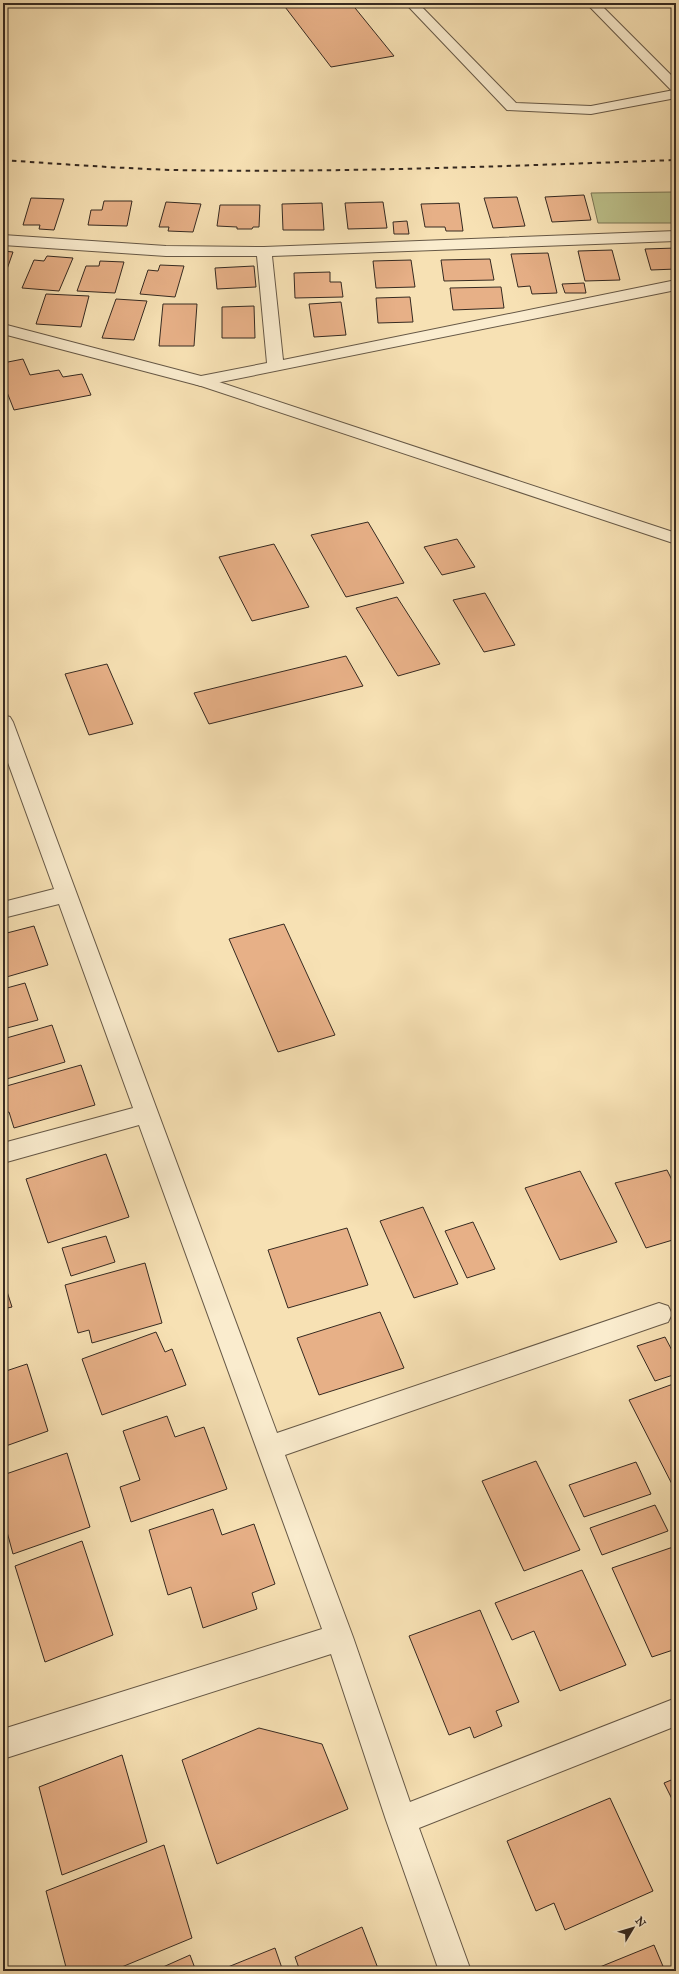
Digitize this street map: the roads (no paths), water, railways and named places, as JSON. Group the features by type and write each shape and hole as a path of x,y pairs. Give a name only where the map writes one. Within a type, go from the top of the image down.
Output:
{"street":[{"path":"3,240 166,251 264,252 676,236"},
{"path":"264,252 275,365"},
{"path":"3,329 201,381 676,285"},
{"path":"3,722 338,1637 455,1971"},
{"path":"3,910 66,894"},
{"path":"3,1153 146,1114"},
{"path":"269,1448 659,1314"},
{"path":"3,1744 338,1637"},
{"path":"401,1820 676,1712"}],"lane":[{"path":"411,3 512,107 591,110 676,94"},
{"path":"592,3 676,88"},
{"path":"201,381 676,539"}],"railway":[{"path":"3,160 172,170 235,171 550,165 676,160"}]}
